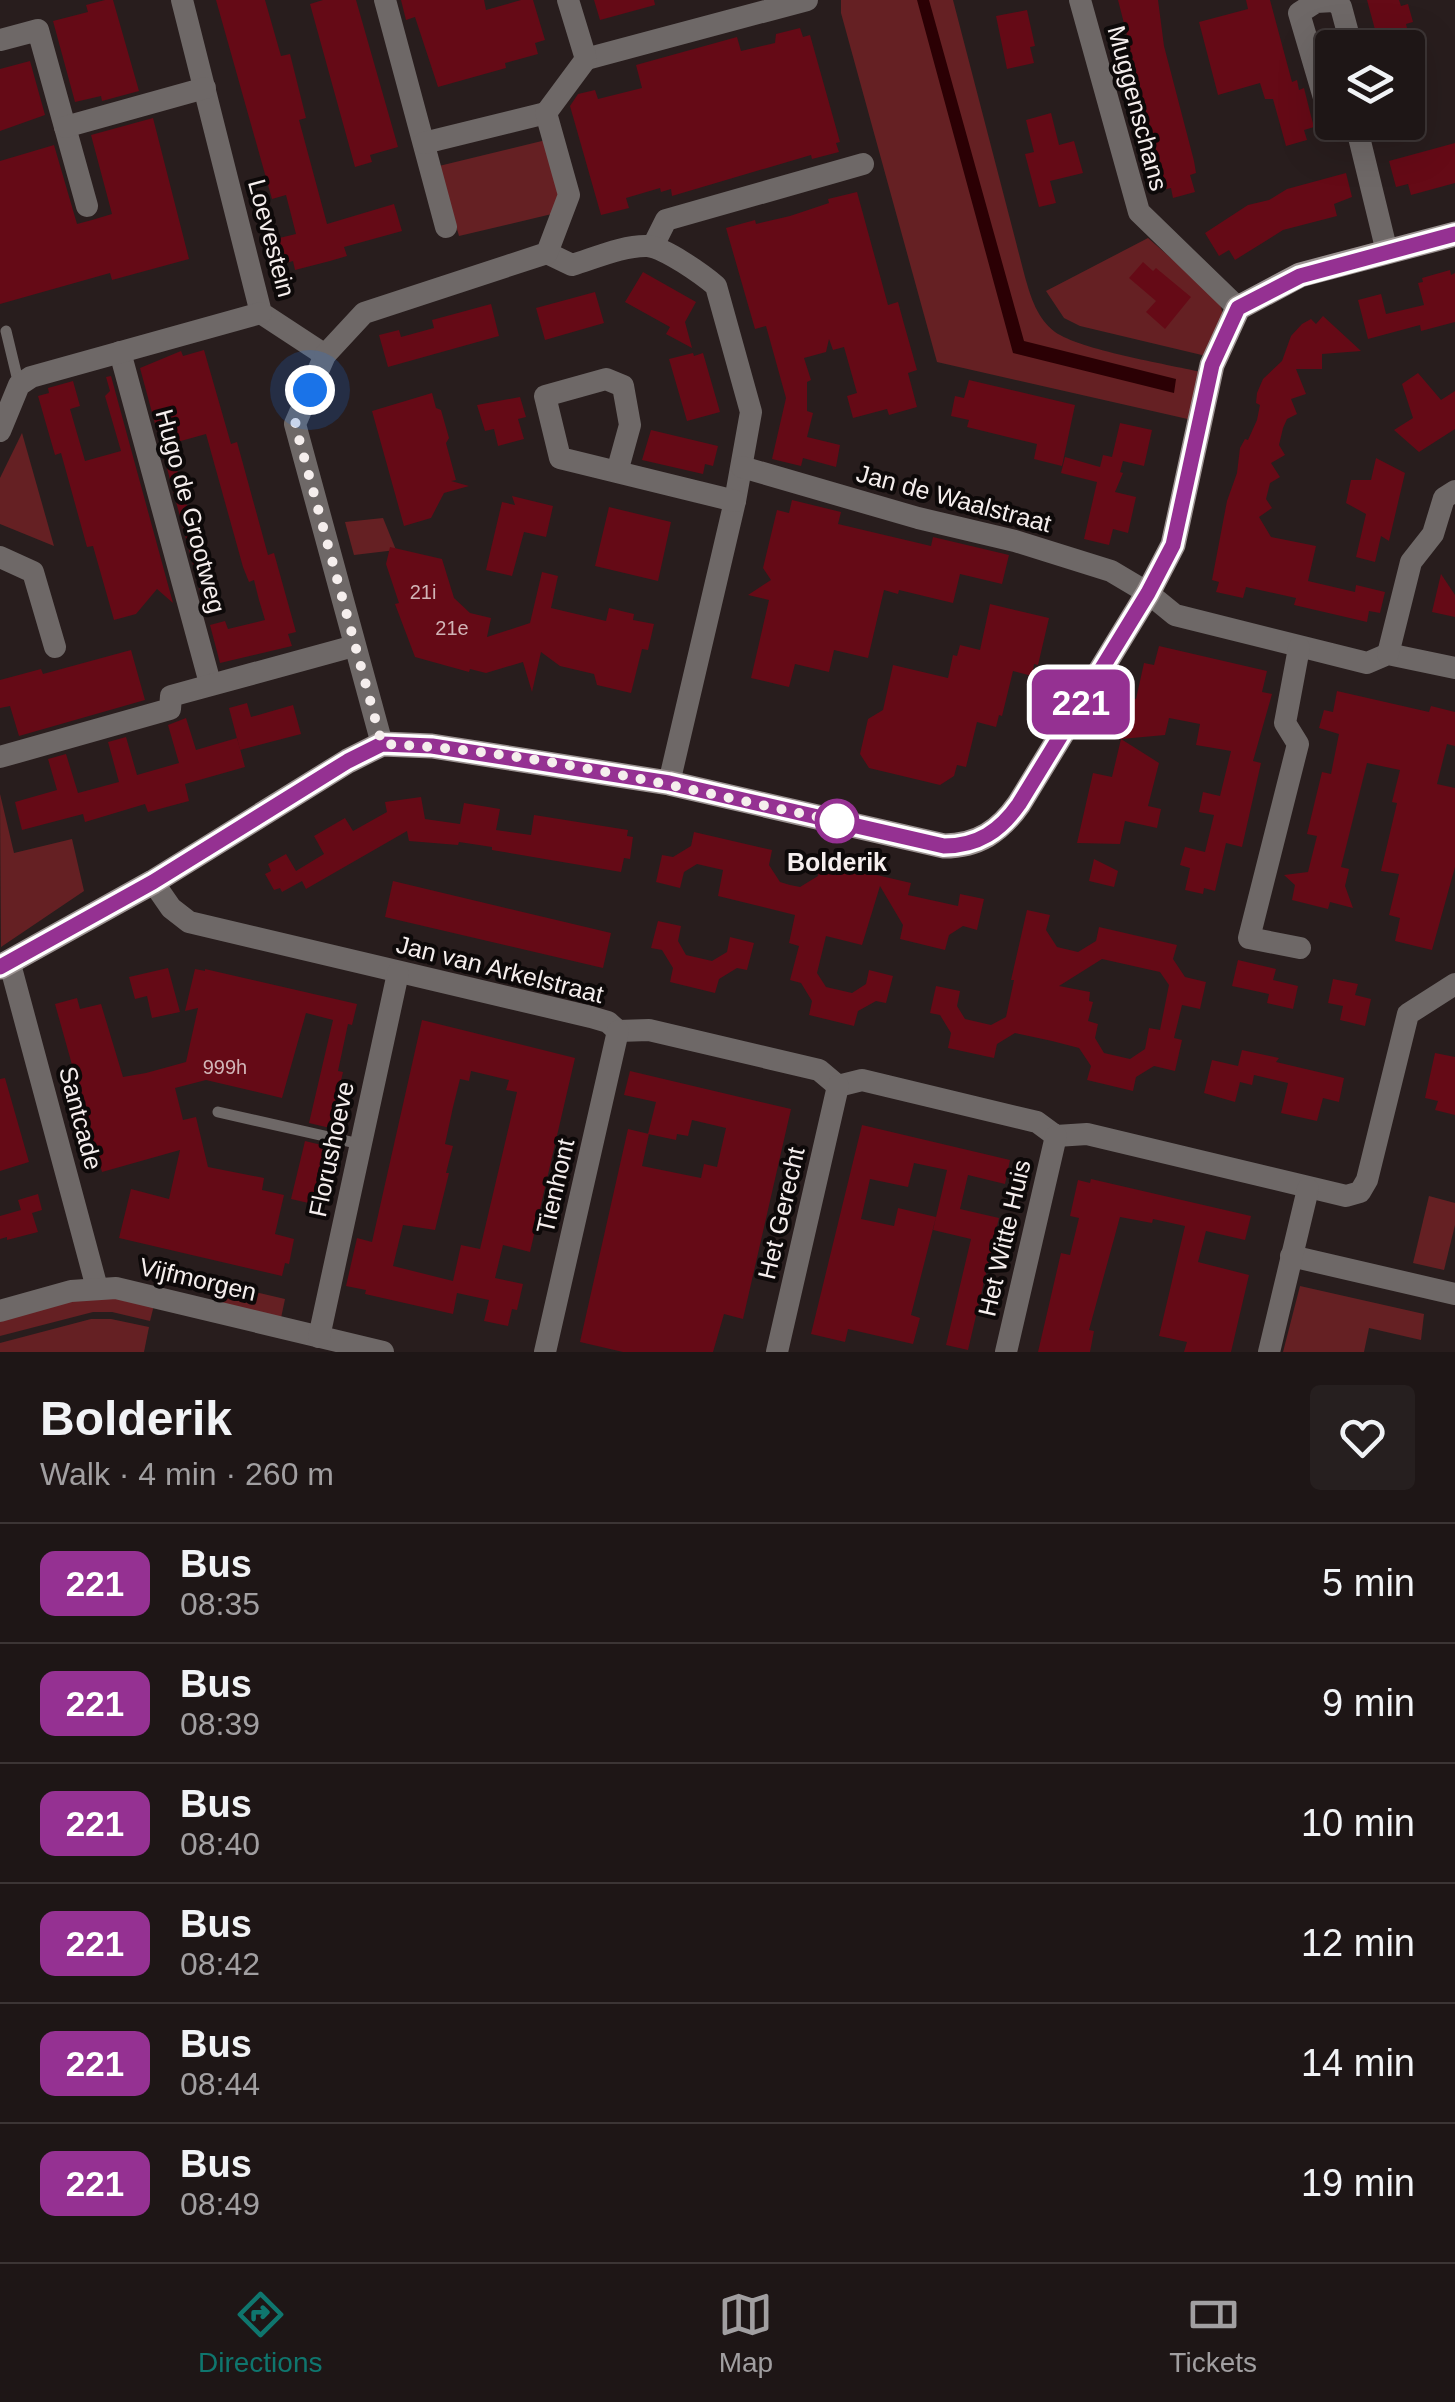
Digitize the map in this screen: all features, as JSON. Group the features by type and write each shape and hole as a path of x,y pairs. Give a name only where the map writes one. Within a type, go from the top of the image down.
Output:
{"street":[{"name":"Loevestein","path":"182,0 261,313 325,355"},
{"path":"386,0 446,227"},
{"path":"568,0 586,59"},
{"path":"424,143 546,114 586,59 807,0"},
{"name":"Muggenschans","path":"1080,0 1139,212 1238,308"},
{"path":"1315,71 1299,13 1316,1 1334,0 1341,7 1347,30"},
{"path":"0,40 38,30 87,206"},
{"path":"65,127 206,88"},
{"path":"546,114 569,195 547,253"},
{"path":"1365,140 1387,252"},
{"path":"653,246 666,220 863,164"},
{"path":"5,965 153,882 382,744 432,746 669,783 944,846 965,846 1005,824 1148,593 1173,545 1212,365 1238,308 1300,276 1455,234"},
{"path":"382,744 295,424 325,355 364,313 547,253 572,265 634,247 653,246 716,286 751,412 735,500 669,783"},
{"path":"0,432 19,386 44,372 261,313"},
{"name":"Hugo de Grootweg","path":"120,352 210,683"},
{"path":"617,472 630,424 623,386 606,379 545,396 560,458 617,472 735,500"},
{"name":"Jan de Waalstraat","path":"742,467 1111,571 1175,615 1367,663 1388,654 1455,668"},
{"path":"1388,654 1411,562 1433,534 1444,498 1455,491"},
{"path":"0,557 33,572 55,647"},
{"path":"0,757 170,709 171,696 210,683 354,646"},
{"path":"1298,648 1285,722 1298,744 1249,938 1300,948"},
{"name":"Jan van Arkelstraat","path":"153,882 171,908 189,922 591,1017 608,1022 618,1031 649,1030 818,1070 838,1086 862,1080 1037,1122 1056,1136 1087,1134 1346,1196 1360,1192 1368,1180 1408,1014 1455,984"},
{"name":"Santcade","path":"5,965 97,1288"},
{"name":"Florushoeve","path":"319,1337 398,973"},
{"name":"Tienhont","path":"545,1352 618,1031"},
{"name":"Het Gerecht","path":"777,1352 838,1086"},
{"name":"Het Witte Huis","path":"1006,1352 1056,1136"},
{"path":"1269,1352 1308,1189"},
{"path":"1291,1256 1455,1294"},
{"name":"Vijfmorgen","path":"0,1311 48,1297 116,1288 383,1352"}],"lane":[{"path":"6,330 19,386"},
{"path":"218,1112 361,1144"}],"shaded area":[{"path":"841,0 953,0 1025,277 1039,314 1067,339 1201,372 1192,420 937,362 841,13"},
{"path":"917,0 929,0 1024,341 1176,379 1174,393 1013,353"},
{"path":"546,140 560,196 556,213 459,236 439,166"},
{"path":"1148,238 1217,298 1221,306 1222,321 1206,356 1080,326 1064,318 1046,291"},
{"path":"22,433 54,546 0,524 0,478"},
{"path":"383,518 396,550 354,555 345,522"},
{"path":"0,794 14,853 72,839 84,891 1,947"},
{"path":"1429,1196 1455,1203 1455,1225 1444,1270 1413,1263"},
{"path":"221,1284 285,1299 281,1318 216,1303"},
{"path":"1300,1286 1424,1314 1421,1340 1369,1328 1364,1352 1283,1352"},
{"path":"108,1296 154,1305 150,1321 93,1312 0,1336 0,1320 75,1299"},
{"path":"91,1319 149,1327 144,1352 0,1352 0,1343"}],"building":[{"path":"113,0 139,91 102,101 101,96 75,102 53,21 88,12 86,5"},
{"path":"216,0 265,0 281,56 290,54 306,118 299,120 327,224 394,204 402,231 344,247 347,256 330,261 295,270 293,261 282,264 275,239 296,234 286,195 272,199"},
{"path":"356,0 398,147 370,155 372,162 355,167 310,4"},
{"path":"401,0 484,0 486,10 533,0 545,40 535,43 538,54 505,63 506,68 438,87 415,17 406,20"},
{"path":"594,0 654,0 655,5 600,20"},
{"path":"1118,0 1158,0 1164,46 1194,161 1196,173 1190,175 1195,192 1173,198 1171,188 1161,190 1121,37 1127,35"},
{"path":"1246,0 1270,0 1292,82 1297,80 1299,90 1304,88 1314,127 1304,130 1307,140 1286,146 1273,99 1265,99 1260,83 1218,95 1199,22 1248,9"},
{"path":"1367,0 1399,0 1401,6 1408,4 1413,22 1406,24 1408,30 1375,30"},
{"path":"1027,10 1035,46 1030,47 1034,63 1007,69 996,16"},
{"path":"800,28 803,37 810,35 840,142 836,143 839,152 812,159 811,155 672,196 671,189 661,192 660,188 626,198 629,208 601,215 570,106 578,94 595,90 598,99 642,88 636,65 737,37 741,51 775,43 776,34"},
{"path":"30,61 45,115 0,131 0,69"},
{"path":"1051,113 1059,145 1074,141 1083,173 1050,181 1056,203 1039,207 1025,154 1034,152 1026,120"},
{"path":"153,118 189,259 112,280 110,273 0,304 0,161 54,145 77,224 92,220 112,214 91,135"},
{"path":"1455,143 1455,183 1411,195 1408,184 1396,187 1389,161"},
{"path":"1346,173 1352,197 1334,204 1337,216 1283,230 1235,260 1229,250 1219,256 1205,233 1248,205 1269,200 1287,189"},
{"path":"857,192 888,305 898,302 917,370 908,373 917,407 889,415 887,409 853,418 847,396 857,393 844,347 833,350 829,339 826,352 804,358 811,380 807,382 807,411 813,413 807,437 840,445 836,467 803,458 801,466 772,459 786,398 766,326 755,329 726,228 790,216 829,203 828,199"},
{"path":"1143,262 1191,297 1165,329 1146,312 1156,301 1129,278"},
{"path":"1450,270 1451,275 1455,273 1455,322 1421,331 1420,325 1368,339 1358,300 1381,294 1386,314 1424,305 1418,283 1423,282 1422,278"},
{"path":"643,272 696,302 685,322 692,348 666,334 670,327 625,302"},
{"path":"595,292 604,323 545,340 536,308"},
{"path":"491,304 499,336 388,367 379,335 399,330 401,337 434,328 432,320"},
{"path":"1323,316 1361,351 1322,354 1322,369 1296,369 1306,394 1291,399 1297,414 1287,419 1283,428 1279,445 1285,455 1271,463 1280,477 1270,483 1266,499 1272,508 1259,517 1271,537 1316,546 1308,581 1355,592 1356,585 1385,592 1380,613 1369,611 1367,622 1294,605 1296,598 1246,587 1243,598 1216,592 1219,582 1212,580 1240,448 1257,420 1257,393 1263,379 1282,361 1291,336 1302,324 1311,319 1316,324"},
{"path":"204,350 231,444 237,442 268,555 274,553 296,632 288,634 292,646 220,663 210,625 225,621 228,629 265,620 254,580 249,582 243,567 206,434 170,444 203,565 211,563 202,598 140,368 181,351 183,356"},
{"path":"703,353 720,412 687,421 669,359"},
{"path":"1418,373 1441,400 1455,391 1455,429 1419,452 1394,430 1413,418 1402,384"},
{"path":"111,376 173,603 157,589 136,614 114,620 93,546 87,547 61,453 55,455 38,396 49,393 48,388 73,381 80,406 70,409 85,461 121,451 105,396 110,391 106,377"},
{"path":"969,380 1075,405 1062,466 1034,459 1037,444 967,427 969,420 951,416 955,396 964,398"},
{"path":"432,393 449,438 446,443 456,480 451,481 469,486 444,493 431,518 404,526 372,411"},
{"path":"520,397 526,417 518,419 524,439 498,446 494,429 485,431 477,405"},
{"path":"1120,423 1152,430 1144,466 1123,461 1115,492 1136,497 1128,533 1113,529 1109,545 1084,539 1097,482 1061,473 1065,457 1100,467 1103,455 1112,457"},
{"path":"651,430 718,446 713,466 705,464 703,474 642,460"},
{"path":"1376,458 1405,473 1389,541 1381,536 1375,562 1356,557 1366,514 1346,503 1351,480 1371,480"},
{"path":"512,496 553,506 546,537 524,532 512,576 486,570 502,502 515,505"},
{"path":"792,500 841,512 838,524 931,546 933,537 1009,555 1002,584 960,574 953,603 884,590 868,658 834,650 829,672 795,664 789,687 751,678 769,600 748,595 771,580 763,568 777,510 789,513"},
{"path":"609,507 671,522 658,581 595,566"},
{"path":"390,547 442,559 454,598 470,613 491,618 487,637 530,623 542,572 558,576 551,608 606,621 609,608 634,614 633,620 654,624 648,650 642,649 631,693 597,685 594,674 560,666 541,652 532,692 523,662 486,673 415,657 395,604 399,603 386,564"},
{"path":"1441,574 1455,595 1455,617 1432,612"},
{"path":"990,604 1049,618 1038,665 1034,664 1032,676 1013,671 996,727 977,722 966,767 957,765 954,776 940,785 869,768 860,754 868,719 883,710 893,665 948,678 953,655 957,656 960,645 980,650"},
{"path":"1159,646 1267,671 1262,692 1272,694 1253,761 1261,763 1242,847 1226,843 1215,891 1204,888 1203,894 1185,890 1190,868 1180,865 1185,847 1205,852 1214,815 1199,812 1203,792 1220,796 1231,751 1196,745 1200,724 1169,718 1165,735 1121,739 1144,663 1154,665"},
{"path":"131,650 145,700 19,736 10,706 0,708 0,680 41,669 43,674"},
{"path":"1337,691 1429,712 1431,706 1455,712 1455,746 1447,744 1437,784 1455,788 1455,867 1432,950 1395,941 1400,918 1389,915 1399,874 1381,871 1397,803 1392,802 1400,770 1367,763 1341,867 1349,869 1345,886 1353,908 1330,902 1328,909 1292,900 1295,885 1284,875 1308,872 1317,836 1307,834 1322,772 1331,774 1339,734 1319,728 1324,710 1333,712"},
{"path":"247,703 251,717 293,705 301,734 240,750 229,708"},
{"path":"186,718 196,750 237,738 245,767 185,784 189,801 148,812 145,804 85,822 83,814 22,830 15,802 57,790 48,759 66,754 78,793 119,782 108,742 126,737 137,775 179,763 168,725"},
{"path":"1121,739 1159,763 1148,806 1161,809 1157,828 1125,821 1120,844 1077,843 1093,773 1112,777"},
{"path":"421,797 425,819 460,824 464,803 500,809 496,830 531,835 534,815 628,830 627,836 633,837 630,859 624,858 621,872 459,842 458,845 409,841 407,831 306,889 302,881 282,892 280,888 274,890 265,874 271,871 268,864 286,854 296,871 324,854 314,836 345,818 353,831 387,812 385,802"},
{"path":"694,832 772,850 769,865 780,882 790,885 800,887 818,876 821,862 911,883 908,895 958,906 960,894 984,899 977,930 963,926 949,935 945,950 900,939 903,925 880,886 862,945 826,936 817,973 826,987 852,993 866,984 869,970 893,976 886,1003 876,1001 858,1011 854,1026 809,1015 812,1001 801,983 790,980 799,946 789,943 795,915 718,896 723,870 697,864 684,872 680,888 656,882 662,855 673,857 691,846"},
{"path":"1094,859 1118,871 1114,887 1089,881"},
{"path":"393,881 611,933 603,968 385,917"},
{"path":"1027,910 1050,915 1046,930 1057,947 1078,952 1096,941 1099,927 1177,945 1173,959 1185,977 1206,982 1200,1009 1182,1005 1174,1038 1182,1040 1175,1071 1154,1066 1136,1077 1133,1091 1087,1080 1091,1066 1079,1048 1052,1041 1015,1033 997,1044 994,1058 948,1048 951,1033 940,1015 930,1013 936,986 960,991 957,1006 965,1019 991,1025 1006,1017","holes":["1102,959 1160,972 1169,985 1160,1030 1149,1028 1145,1049 1130,1059 1104,1053 1095,1038 1098,1024 1088,1021 1093,1002 1089,1001 1090,992 1059,986"]},
{"path":"658,921 681,926 678,941 686,955 712,961 727,952 730,937 754,943 747,970 737,968 719,979 715,993 670,982 673,968 662,950 651,948"},
{"path":"1238,960 1276,969 1273,980 1298,986 1293,1009 1267,1003 1269,994 1232,986"},
{"path":"168,968 180,1012 152,1018 147,996 135,999 129,977"},
{"path":"195,969 357,1004 352,1025 348,1024 338,1071 343,1072 330,1128 309,1123 333,1020 306,1013 282,1098 206,1080 175,1088 183,1120 196,1117 208,1167 264,1178 262,1190 284,1195 275,1234 294,1239 282,1276 119,1238 131,1189 169,1199 180,1150 102,1172 55,1004 77,998 80,1009 101,1004 123,1077 146,1073 186,1062 198,1008 185,1011"},
{"path":"1333,979 1358,984 1355,995 1371,999 1365,1026 1340,1020 1343,1006 1328,1003"},
{"path":"422,1020 575,1058 530,1252 503,1245 495,1278 523,1284 517,1310 512,1309 508,1326 484,1321 489,1300 457,1293 453,1314 346,1286 357,1238 372,1242","holes":["471,1071 509,1080 506,1090 517,1092 480,1249 461,1245 453,1281 393,1266 403,1225 435,1230 449,1173 453,1146 445,1144 460,1079 469,1081"]},
{"path":"1242,1050 1344,1078 1339,1102 1323,1098 1317,1121 1281,1113 1288,1083 1254,1075 1252,1085 1240,1082 1235,1102 1204,1093 1212,1060 1238,1066"},
{"path":"1435,1053 1455,1057 1455,1115 1435,1110 1438,1101 1425,1098"},
{"path":"630,1071 791,1109 743,1319 724,1314 713,1352 623,1352 580,1342 628,1129 648,1134 656,1102 624,1095","holes":["692,1120 726,1128 717,1167 704,1164 701,1178 642,1166 649,1134 676,1140 677,1134 688,1136"]},
{"path":"5,1078 29,1162 0,1171 0,1079"},
{"path":"862,1125 1010,1160 1005,1184 968,1175 960,1209 999,1218 968,1350 946,1345 971,1239 933,1230 947,1170 914,1163 908,1187 870,1179 861,1219 894,1226 898,1208 936,1217 911,1315 920,1318 913,1344 848,1329 845,1342 811,1334"},
{"path":"305,1141 326,1146 313,1204 291,1199"},
{"path":"1091,1179 1251,1216 1245,1240 1206,1231 1198,1262 1249,1275 1231,1352 1184,1352 1187,1342 1159,1336 1185,1226 1120,1217 1089,1330 1094,1331 1090,1352 1038,1352 1061,1253 1070,1255 1079,1218 1070,1216 1078,1180 1090,1183"},
{"path":"38,1194 42,1210 32,1213 38,1232 0,1239 0,1216 21,1210 18,1200"}],"bus line":[{"name":"221","path":"0,967 153,882 382,744 432,746 669,783 944,846 965,846 986,837 1005,824 1019,804 1148,593 1173,545 1212,365 1238,308 1300,276 1455,234"}],"place":[{"name":"Bolderik","path":"837,821"}],"route":[{"path":"310,390 295,424 382,744 432,746 669,783 837,821"}]}
